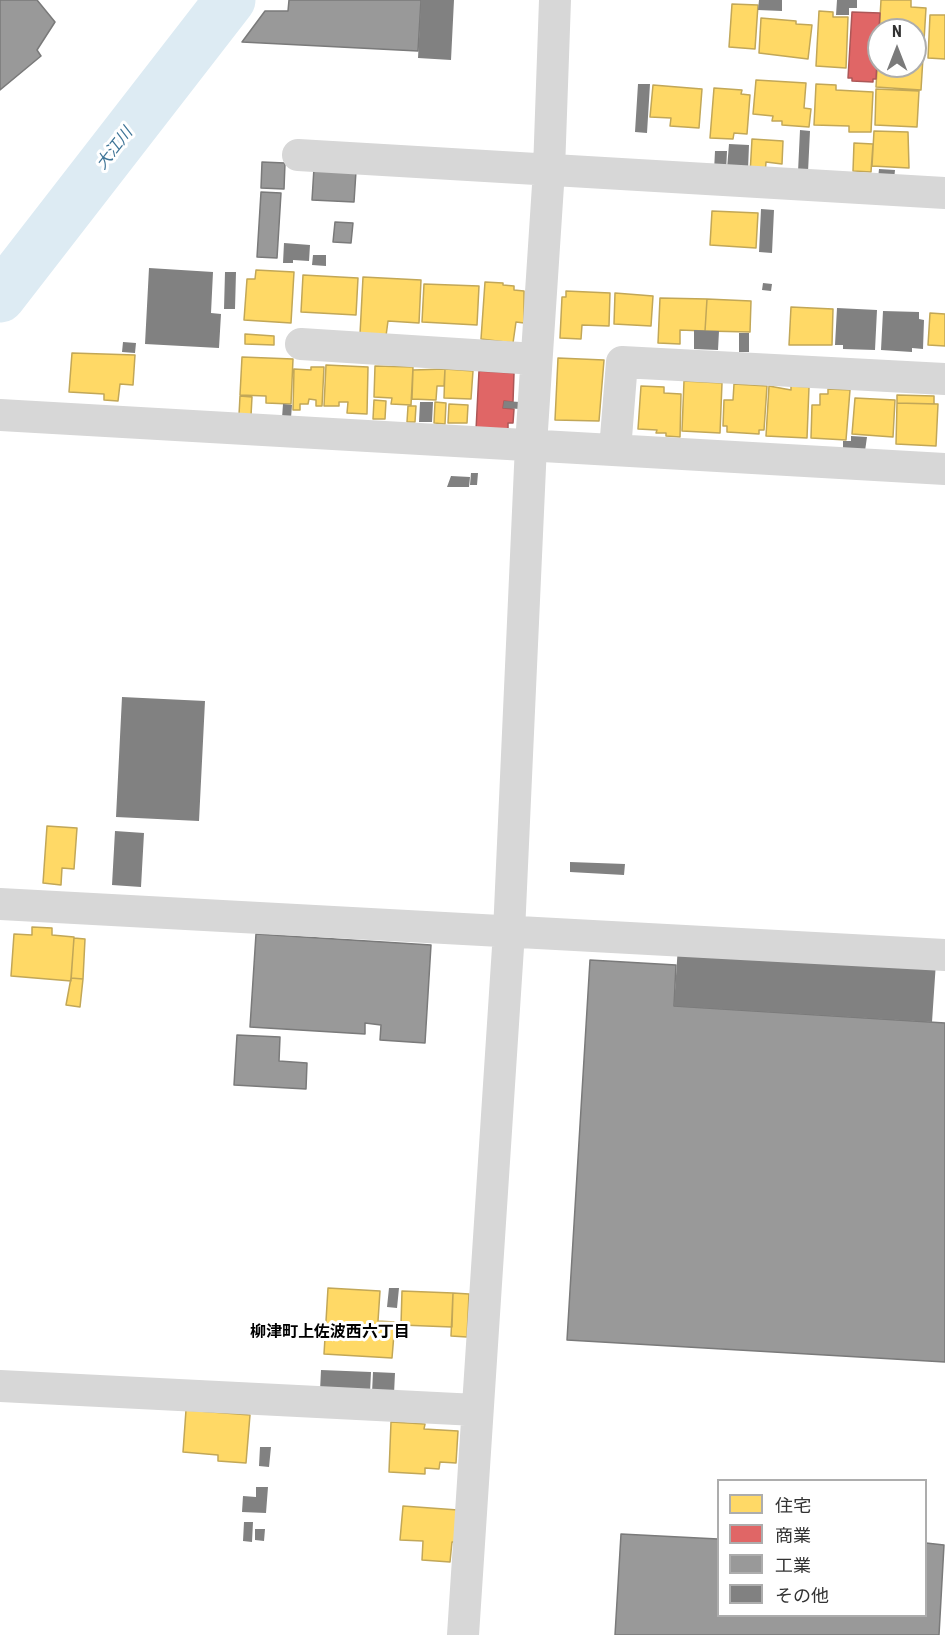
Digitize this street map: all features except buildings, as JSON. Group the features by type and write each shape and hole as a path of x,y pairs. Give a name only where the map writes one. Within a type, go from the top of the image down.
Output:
{"street":[{"path":"464,1635 476,1410 509,932 531,445 549,170 555,0"},
{"path":"298,155 945,193"},
{"path":"301,344 536,359"},
{"path":"615,450 622,362 945,379"},
{"path":"0,416 945,469"},
{"path":"0,904 945,955"},
{"path":"0,1386 476,1410"}],"waterway":[{"name":"大江川","path":"0,297 230,0"}],"district":[{"name":"柳津町上佐波西六丁目","path":"330,1333"}]}
